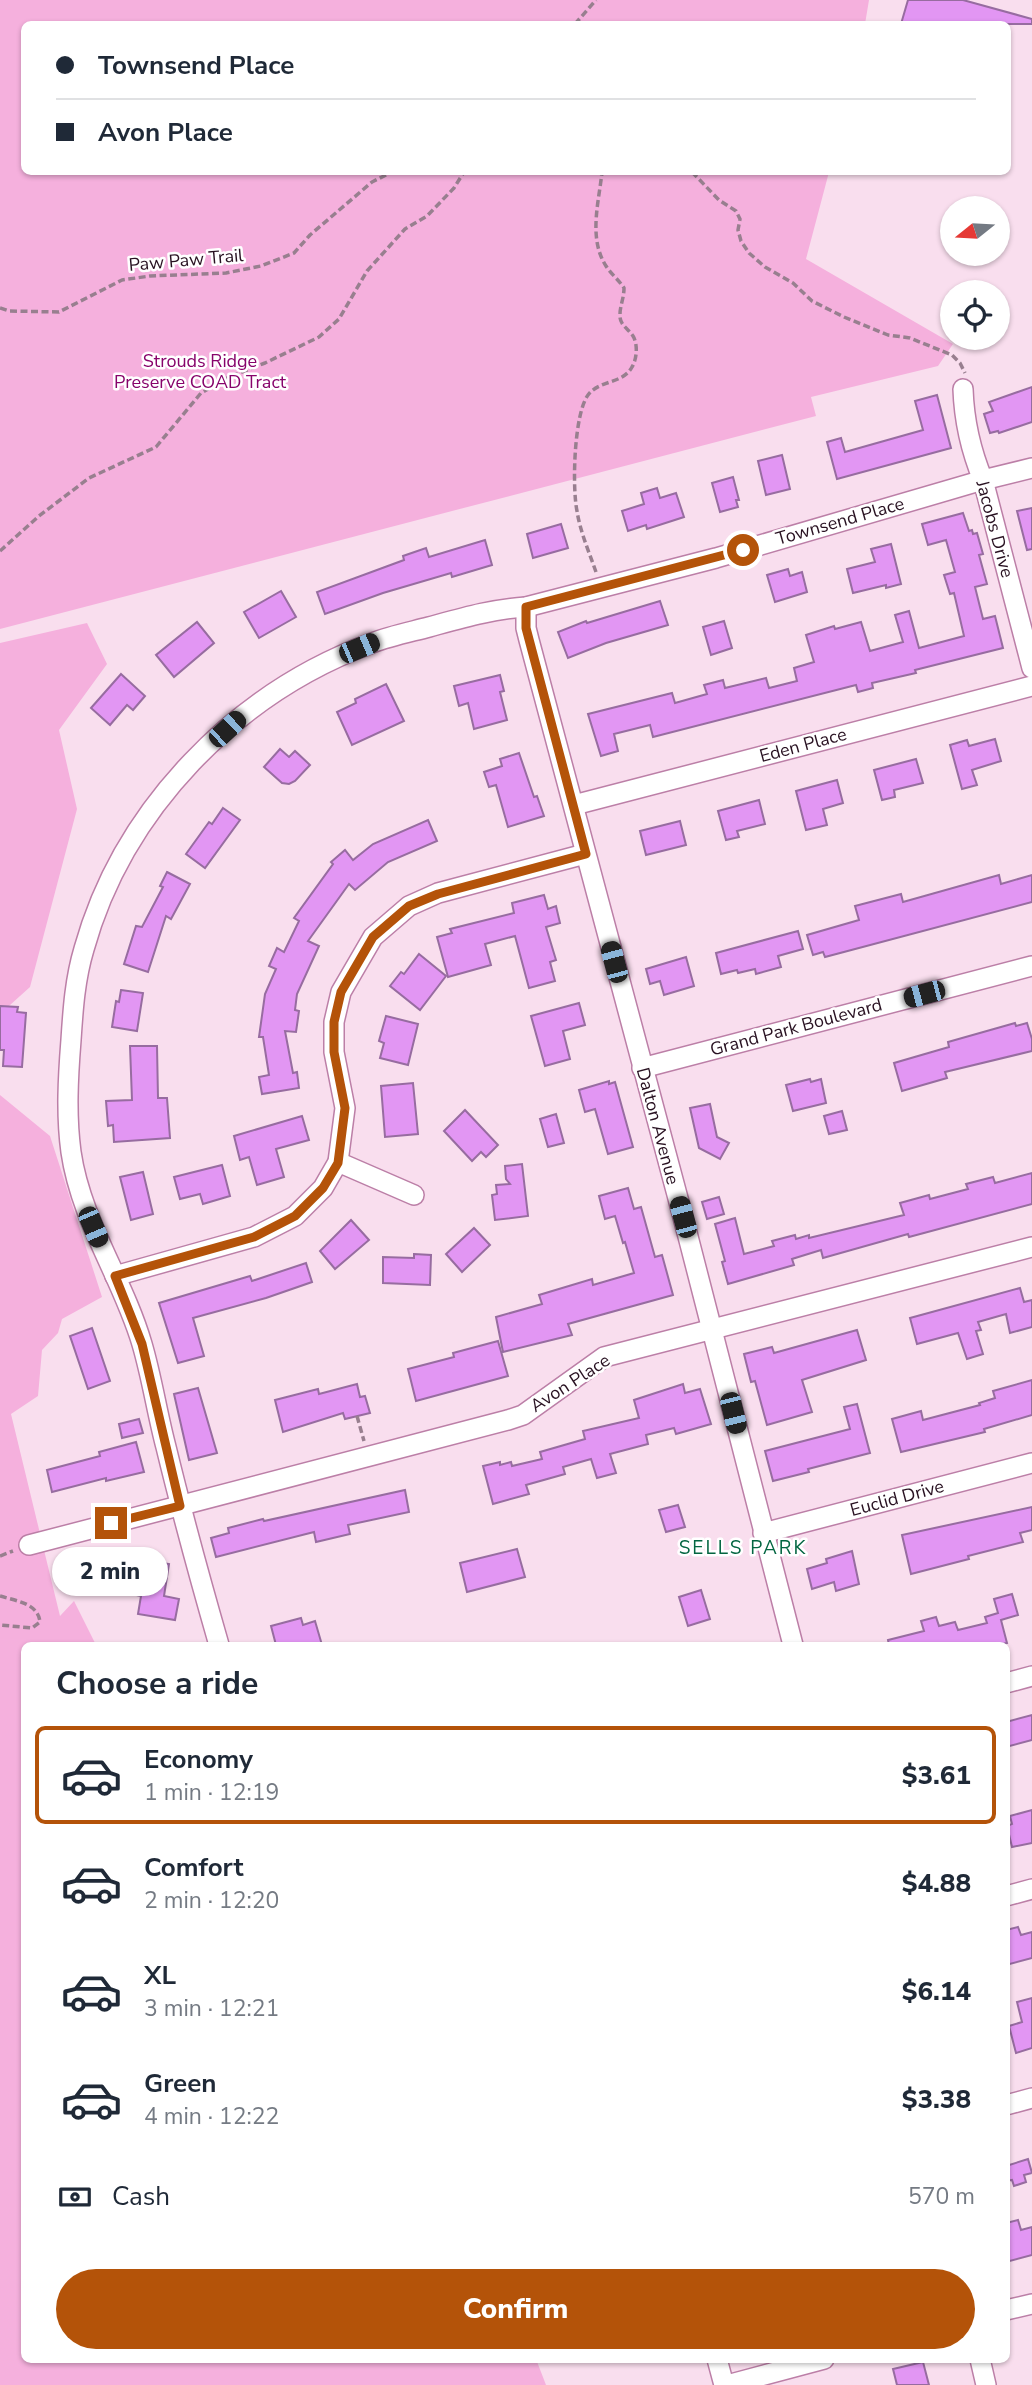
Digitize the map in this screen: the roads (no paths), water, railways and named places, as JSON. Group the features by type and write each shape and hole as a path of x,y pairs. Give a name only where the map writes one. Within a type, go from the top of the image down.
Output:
{"street":[{"name":"Jacobs Drive","path":"963,388 976,463 983,480 1032,668"},
{"name":"Townsend Place","path":"218,1642 180,1506 142,1344 86,1207 72,1156 68,1120 74,990 84,949 113,872 158,800 199,755 240,718 290,682 374,642 496,609 526,607 716,558 1032,468"},
{"name":"Dalton Avenue","path":"526,607 526,628 792,1642"},
{"name":"Eden Place","path":"574,805 1032,686"},
{"path":"115,1276 254,1237 295,1216 323,1188 338,1163 345,1108 334,1052 334,1022 341,992 373,937 409,906 438,894 586,854"},
{"name":"Grand Park Boulevard","path":"642,1068 1032,966"},
{"path":"338,1163 414,1195"},
{"name":"Avon Place","path":"29,1545 506,1421 523,1415 604,1357 1032,1247"},
{"name":"Euclid Drive","path":"762,1533 1032,1463"},
{"path":"1010,1682 1032,1676"},
{"path":"1010,1895 1032,1889"},
{"path":"1010,2104 1032,2098"},
{"path":"1010,2310 1032,2304"},
{"path":"718,2363 726,2385 809,2363"},
{"path":"981,2363 986,2385"}],"district":[{"name":"SELLS PARK","path":"743,1548"}],"park label":[{"name":"Strouds Ridge Preserve COAD Tract","path":"200,371"}]}
